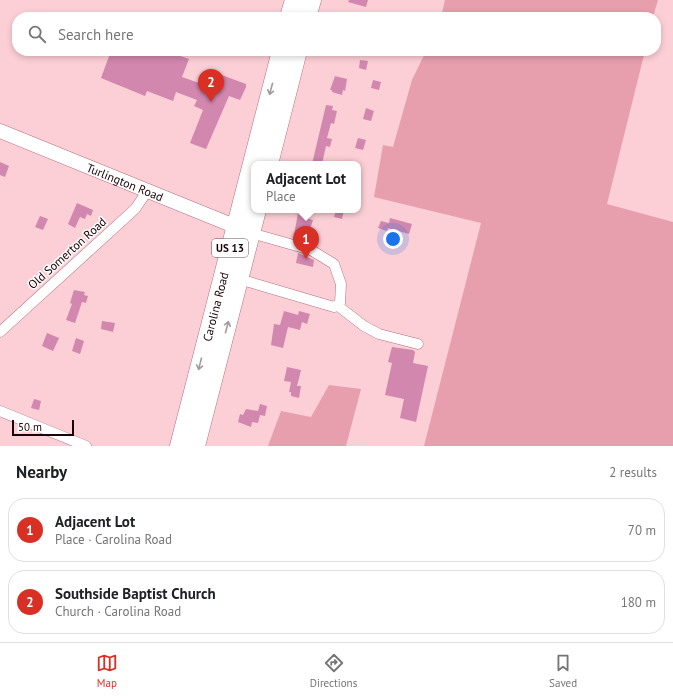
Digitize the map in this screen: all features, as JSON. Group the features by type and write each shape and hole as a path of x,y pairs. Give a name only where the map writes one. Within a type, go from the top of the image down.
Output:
{"highway":[{"path":"290,12 294,0"},
{"path":"308,12 312,0"},
{"name":"Carolina Road","path":"258,161 280,56"},
{"path":"270,161 297,56"},
{"name":"Carolina Road","path":"179,446 243,229 251,192"},
{"name":"Carolina Road","path":"196,446 239,279 243,229 255,213"}],"street":[{"name":"Turlington Road","path":"0,131 243,229"},
{"name":"Old Somerton Road","path":"0,332 135,209 148,190"},
{"path":"243,229 311,250 334,264 341,284 342,297 338,306"},
{"path":"239,279 299,298 334,307 338,306 364,326 379,334 418,344"},
{"path":"0,411 86,446"}],"shaded area":[{"path":"445,0 658,0 654,12 442,12"},
{"path":"424,56 644,56 607,204 673,222 673,446 424,446 481,223 374,197 383,145 393,147 412,80"},
{"path":"329,385 361,389 346,446 268,446 281,411 311,417"}],"building":[{"path":"349,0 368,0 366,7 348,2"},
{"path":"109,56 180,56 189,59 182,77 199,83 203,73 206,75 208,70 246,84 246,87 240,100 229,96 206,149 190,143 203,110 194,106 197,100 176,92 173,101 147,91 145,96 101,78"},
{"path":"360,60 368,61 366,70 359,68"},
{"path":"335,76 347,79 345,91 343,90 342,95 330,90"},
{"path":"373,80 381,82 379,90 371,88"},
{"path":"326,105 333,106 332,110 337,111 334,124 331,123 327,138 332,139 330,147 326,146 323,161 313,161"},
{"path":"366,108 374,111 371,121 363,119"},
{"path":"358,138 366,140 363,150 355,148"},
{"path":"0,162 9,166 5,177 0,175"},
{"path":"77,203 93,210 91,216 87,214 85,219 80,217 75,228 68,224"},
{"path":"298,213 310,216 309,219 313,220 307,238 294,235"},
{"path":"335,213 343,213 342,219 334,217"},
{"path":"40,216 48,219 43,230 35,227"},
{"path":"390,218 412,224 409,234 388,228 387,231 378,228 381,221 389,223"},
{"path":"298,253 314,260 313,267 296,263"},
{"path":"74,290 85,292 84,295 88,296 86,303 82,302 75,323 66,320 72,304 70,303"},
{"path":"284,311 298,315 299,311 310,314 307,324 302,322 300,330 288,327 283,348 271,345 274,324 280,325"},
{"path":"102,321 115,323 113,332 101,329"},
{"path":"47,333 59,338 53,351 42,346"},
{"path":"76,338 84,341 80,354 72,351"},
{"path":"392,347 413,350 415,352 413,363 428,366 416,422 400,418 404,399 385,395 392,363 388,362"},
{"path":"287,367 301,370 297,386 301,386 299,398 291,396 291,392 289,392 291,382 284,381"},
{"path":"34,399 41,401 39,410 31,408"},
{"path":"260,404 267,406 265,416 260,415 258,423 252,422 251,427 238,422 240,414 243,415 246,409 258,411"}],"place":[{"name":"Southside Baptist Church","path":"211,102"},
{"name":"Adjacent Lot","path":"306,259"}]}
